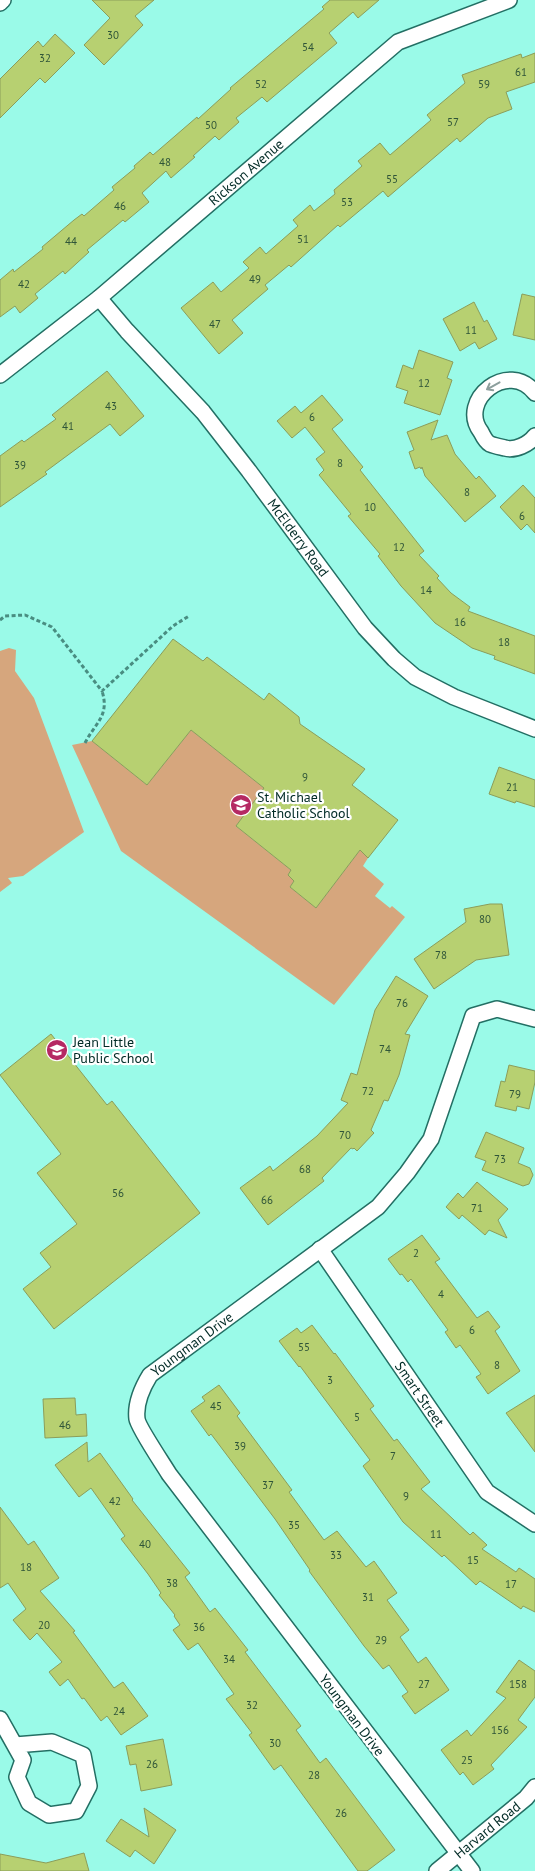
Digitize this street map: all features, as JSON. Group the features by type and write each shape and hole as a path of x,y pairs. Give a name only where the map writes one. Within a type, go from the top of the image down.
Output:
{"street":[{"path":"0,3 3,0"},
{"name":"Rickson Avenue","path":"0,375 99,298 398,42 509,0"},
{"name":"McElderry Road","path":"99,298 203,412 365,628 394,659 415,677 454,697 535,728"},
{"path":"535,393 529,385 508,379 488,387 476,404 476,426 489,444 510,450 530,443 535,436"},
{"name":"Youngman Drive","path":"472,1871 169,1474 137,1421 138,1403 142,1388 150,1375 378,1207 407,1173 431,1139 473,1016 497,1009 535,1019"},
{"name":"Smart Street","path":"320,1249 487,1492 535,1524"},
{"path":"0,1719 23,1760 17,1777 29,1803 49,1814 76,1811 89,1786 83,1755 52,1742 15,1745"},
{"name":"Harvard Road","path":"437,1871 526,1798 535,1787"}],"path":[{"path":"0,620 5,616 25,614 52,627 102,691 106,702 101,719 85,743"},
{"path":"102,691 173,626 189,616"}],"shaded area":[{"path":"9,648 16,650 15,671 34,698 84,832 23,876 8,878 12,883 0,892 0,651"},
{"path":"191,730 264,788 236,826 291,870 288,875 294,881 290,887 316,908 360,850 368,858 363,866 384,884 375,896 390,908 392,906 405,917 334,1005 121,851 72,745 92,741 147,785"}],"building":[{"path":"92,0 154,0 135,16 143,25 104,65 84,45 110,18"},
{"path":"330,0 379,0 358,18 353,12 329,33 337,43 267,102 262,97 236,118 239,122 219,140 215,136 171,178 166,171 142,193 149,202 125,222 123,220 87,250 89,252 65,274 63,271 35,294 38,298 20,313 15,306 0,317 0,280 13,269 14,272 43,249 42,247 74,220 82,214 84,216 114,190 112,187 135,168 134,166 150,152 153,155 197,117 198,119 230,88 324,9 322,7"},
{"path":"55,34 75,53 45,83 40,78 0,118 0,79 38,41 43,47"},
{"path":"535,53 535,82 506,92 512,109 488,118 460,142 457,138 388,197 383,191 340,227 338,225 291,267 289,265 265,285 268,289 232,320 243,333 219,354 181,308 213,282 221,292 249,268 243,262 260,247 266,254 298,226 293,220 310,205 314,211 335,194 334,190 362,166 358,161 380,143 390,155 431,120 427,115 465,83 462,75 521,54 522,58"},
{"path":"522,294 535,297 535,340 513,335"},
{"path":"474,302 484,322 487,320 497,339 479,349 475,342 460,351 443,319"},
{"path":"419,350 453,362 447,378 452,380 440,415 404,403 408,391 396,387 403,365 413,369"},
{"path":"107,371 144,416 120,436 110,424 45,472 47,474 0,507 0,456 22,440 24,442 56,419 52,415"},
{"path":"322,395 343,420 332,429 363,467 360,470 424,551 419,555 439,576 437,578 451,593 470,607 468,611 535,636 535,674 494,659 495,656 472,648 435,623 401,586 378,556 380,554 348,516 351,514 319,475 324,470 316,459 325,452 305,427 292,438 277,421 295,406 301,413"},
{"path":"438,420 431,440 447,435 455,454 476,479 479,476 496,496 465,522 425,476 422,467 421,469 420,467 415,469 409,452 414,450 407,432"},
{"path":"523,485 535,498 535,533 527,524 521,530 500,507"},
{"name":"St. Michael Catholic School","path":"173,639 203,661 207,657 264,700 269,693 299,717 300,724 365,769 352,785 398,820 368,858 360,850 316,908 290,887 294,881 288,875 291,870 236,826 264,788 191,730 147,785 92,741"},
{"path":"499,767 535,780 535,807 516,801 515,803 489,794"},
{"path":"490,904 502,904 509,955 476,960 434,989 414,959 466,922 464,909"},
{"path":"396,976 428,996 405,1034 410,1035 399,1075 388,1101 384,1100 371,1130 374,1133 357,1151 351,1148 322,1178 324,1181 268,1225 240,1188 270,1166 273,1171 317,1136 348,1103 341,1100 351,1073 357,1075 375,1010"},
{"name":"Jean Little Public School","path":"51,1034 107,1105 112,1101 200,1213 54,1329 23,1289 51,1267 40,1253 77,1224 37,1173 61,1154 0,1075"},
{"path":"509,1065 535,1071 535,1082 529,1109 517,1106 516,1111 495,1106 501,1081 505,1082"},
{"path":"486,1132 524,1148 518,1163 530,1168 533,1175 529,1184 523,1186 482,1170 486,1161 475,1157"},
{"path":"477,1182 508,1209 498,1220 507,1238 489,1230 485,1235 462,1215 459,1219 446,1207 458,1193 463,1198"},
{"path":"422,1235 440,1259 435,1262 477,1318 488,1311 500,1327 495,1331 520,1371 488,1394 476,1377 481,1374 460,1345 456,1348 445,1332 448,1330 411,1279 408,1282 388,1259"},
{"path":"312,1325 374,1406 370,1409 394,1441 397,1439 430,1482 421,1489 470,1535 473,1532 487,1545 482,1549 516,1572 519,1568 535,1579 535,1612 523,1606 521,1609 480,1581 476,1585 444,1555 442,1557 403,1522 363,1466 370,1460 279,1341 297,1328 301,1333"},
{"path":"219,1385 240,1413 237,1416 292,1490 289,1492 324,1540 337,1531 366,1567 374,1561 397,1593 387,1600 409,1630 400,1637 418,1663 426,1657 449,1690 415,1714 402,1696 408,1692 389,1665 383,1669 364,1646 309,1571 275,1519 211,1434 209,1436 191,1411 205,1401 202,1397"},
{"path":"535,1395 535,1452 506,1413"},
{"path":"75,1398 76,1415 86,1414 87,1436 45,1438 43,1399"},
{"path":"87,1442 88,1462 100,1453 132,1500 190,1573 185,1577 210,1612 215,1608 248,1650 245,1652 301,1726 296,1730 320,1763 326,1758 395,1850 367,1871 358,1871 281,1765 274,1770 249,1735 252,1733 226,1699 234,1694 198,1643 188,1650 173,1630 180,1625 175,1615 159,1595 161,1593 148,1574 121,1539 125,1536 91,1488 79,1497 55,1465"},
{"path":"0,1507 28,1545 34,1541 59,1578 40,1591 75,1631 73,1632 114,1688 123,1682 148,1716 121,1735 107,1716 101,1721 68,1679 60,1686 49,1672 62,1662 37,1633 30,1640 13,1620 26,1609 8,1583 0,1588"},
{"path":"519,1660 535,1671 535,1697 518,1720 527,1727 491,1765 494,1769 473,1785 463,1772 460,1775 441,1750 467,1730 471,1736 506,1698 496,1692"},
{"path":"163,1739 172,1785 141,1791 136,1764 130,1765 126,1746"},
{"path":"144,1808 176,1830 154,1864 135,1850 130,1857 106,1841 121,1819 149,1837"},
{"path":"84,1853 89,1871 0,1871 0,1854 46,1863"}],"place":[{"name":"St. Michael Catholic School","path":"241,805"},
{"name":"Jean Little Public School","path":"57,1050"}]}
